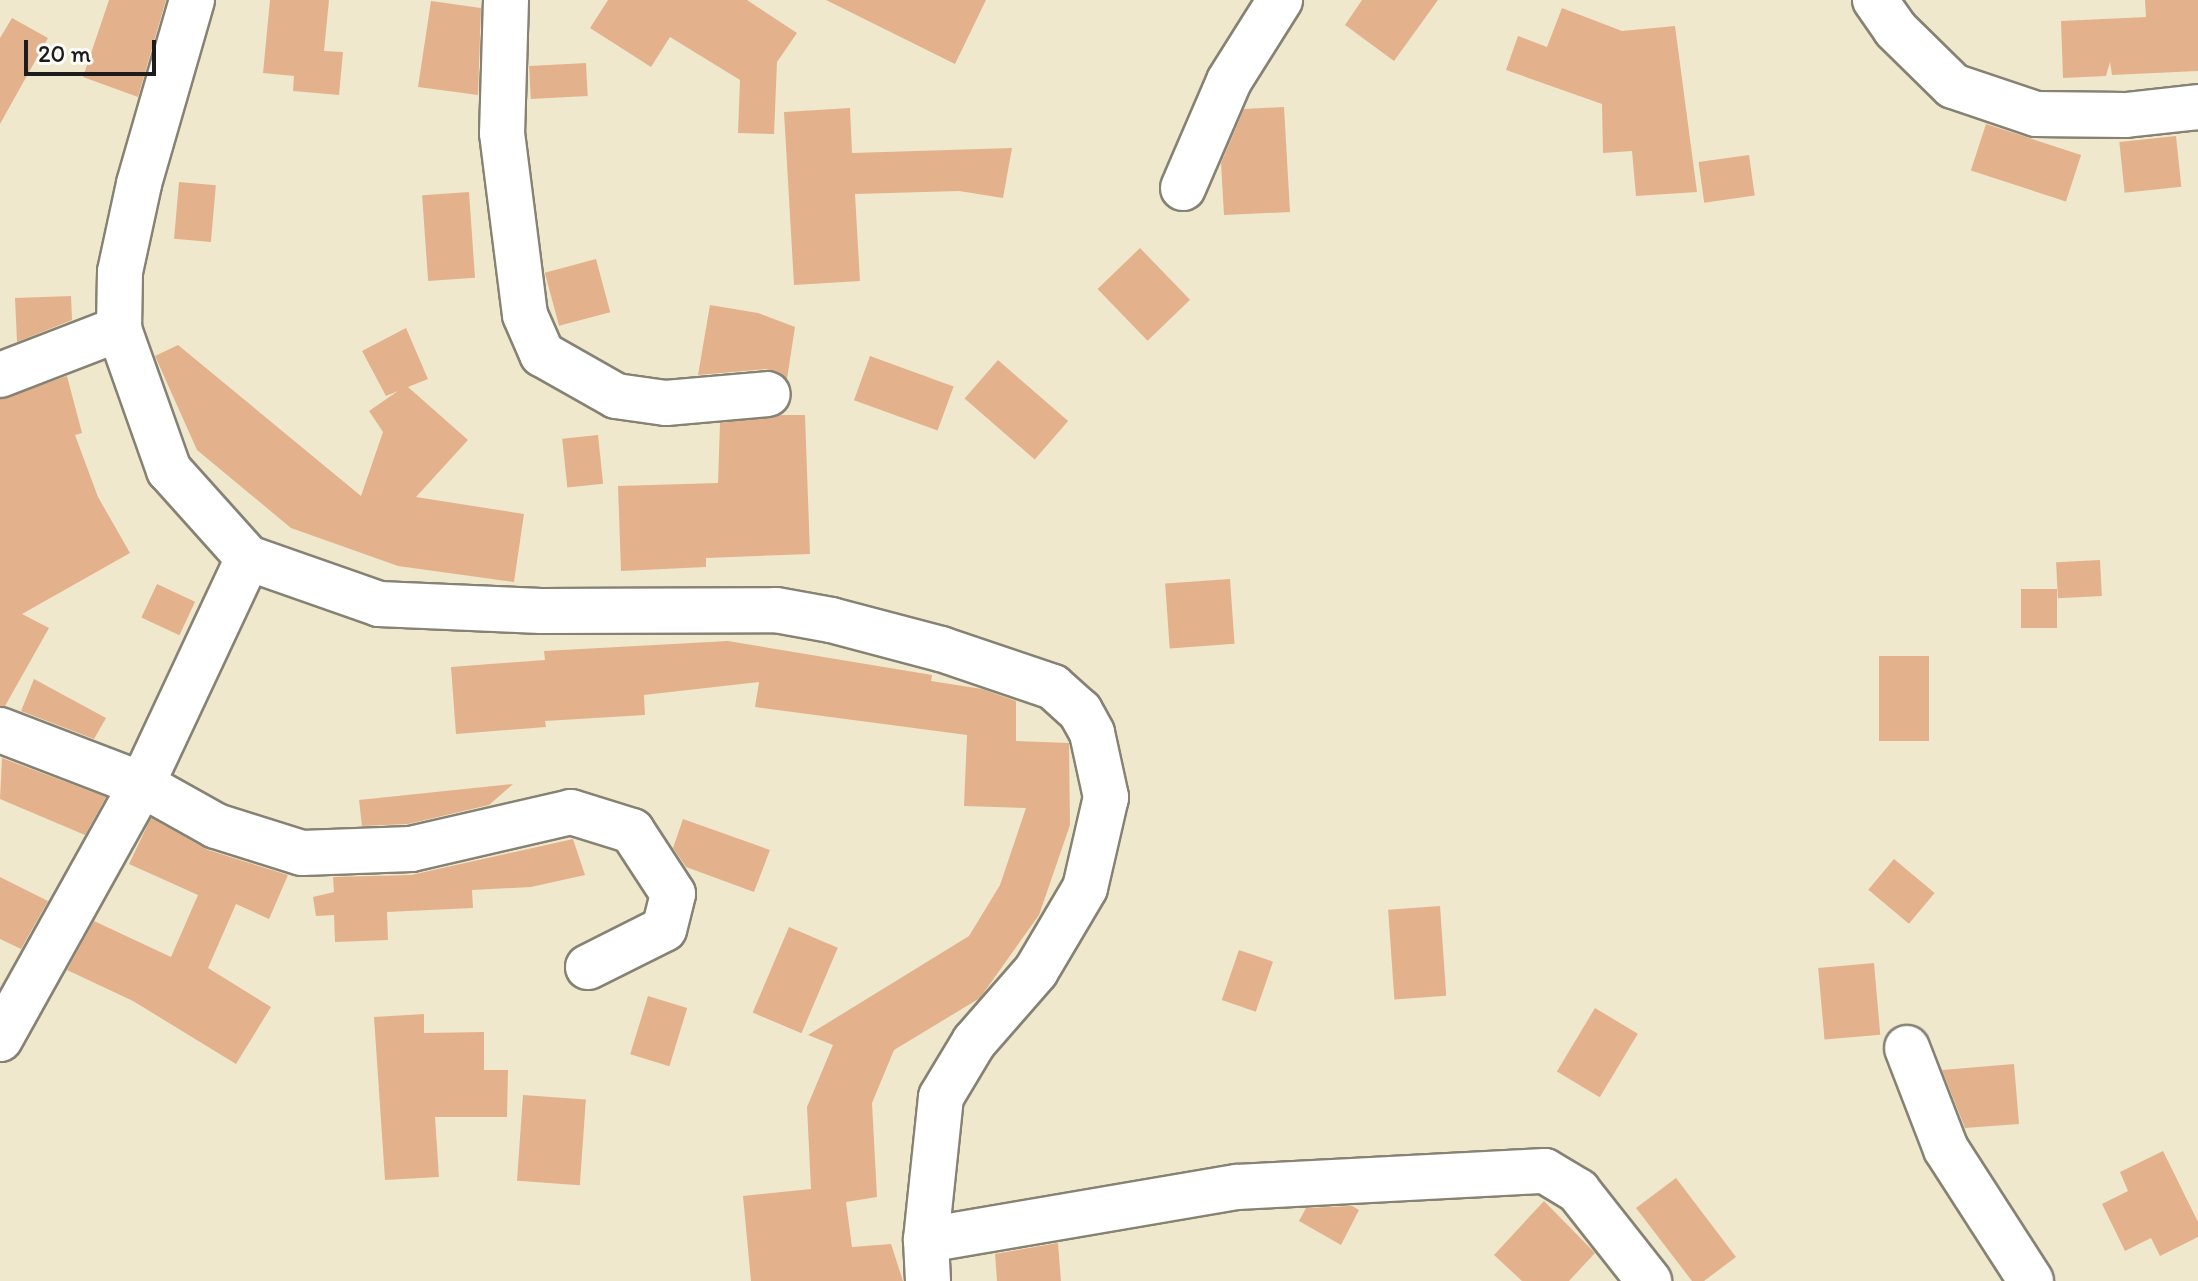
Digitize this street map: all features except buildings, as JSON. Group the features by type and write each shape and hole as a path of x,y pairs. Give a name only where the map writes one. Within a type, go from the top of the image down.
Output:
{"main road":[{"path":"192,0 139,184 120,272 119,329 169,470 248,558 379,604 541,611 776,610 818,617 941,649 1053,687 1080,711 1092,733 1106,797 1085,888 1036,971 974,1042 941,1097 927,1260 1237,1187 1545,1171 1578,1191 1634,1276"},
{"path":"506,0 502,133 525,315 542,354 616,396 666,403 768,394"},
{"path":"1183,188 1229,81 1280,0"},
{"path":"1875,0 1895,29 1953,86 2036,114 2126,115 2198,107"},
{"path":"0,375 119,329"},
{"path":"0,1039 141,784 248,558"},
{"path":"0,730 141,784 216,826 302,853 411,849 571,812 632,831 673,894 664,929 588,967"},
{"path":"1907,1048 1946,1149 2031,1281"}]}
